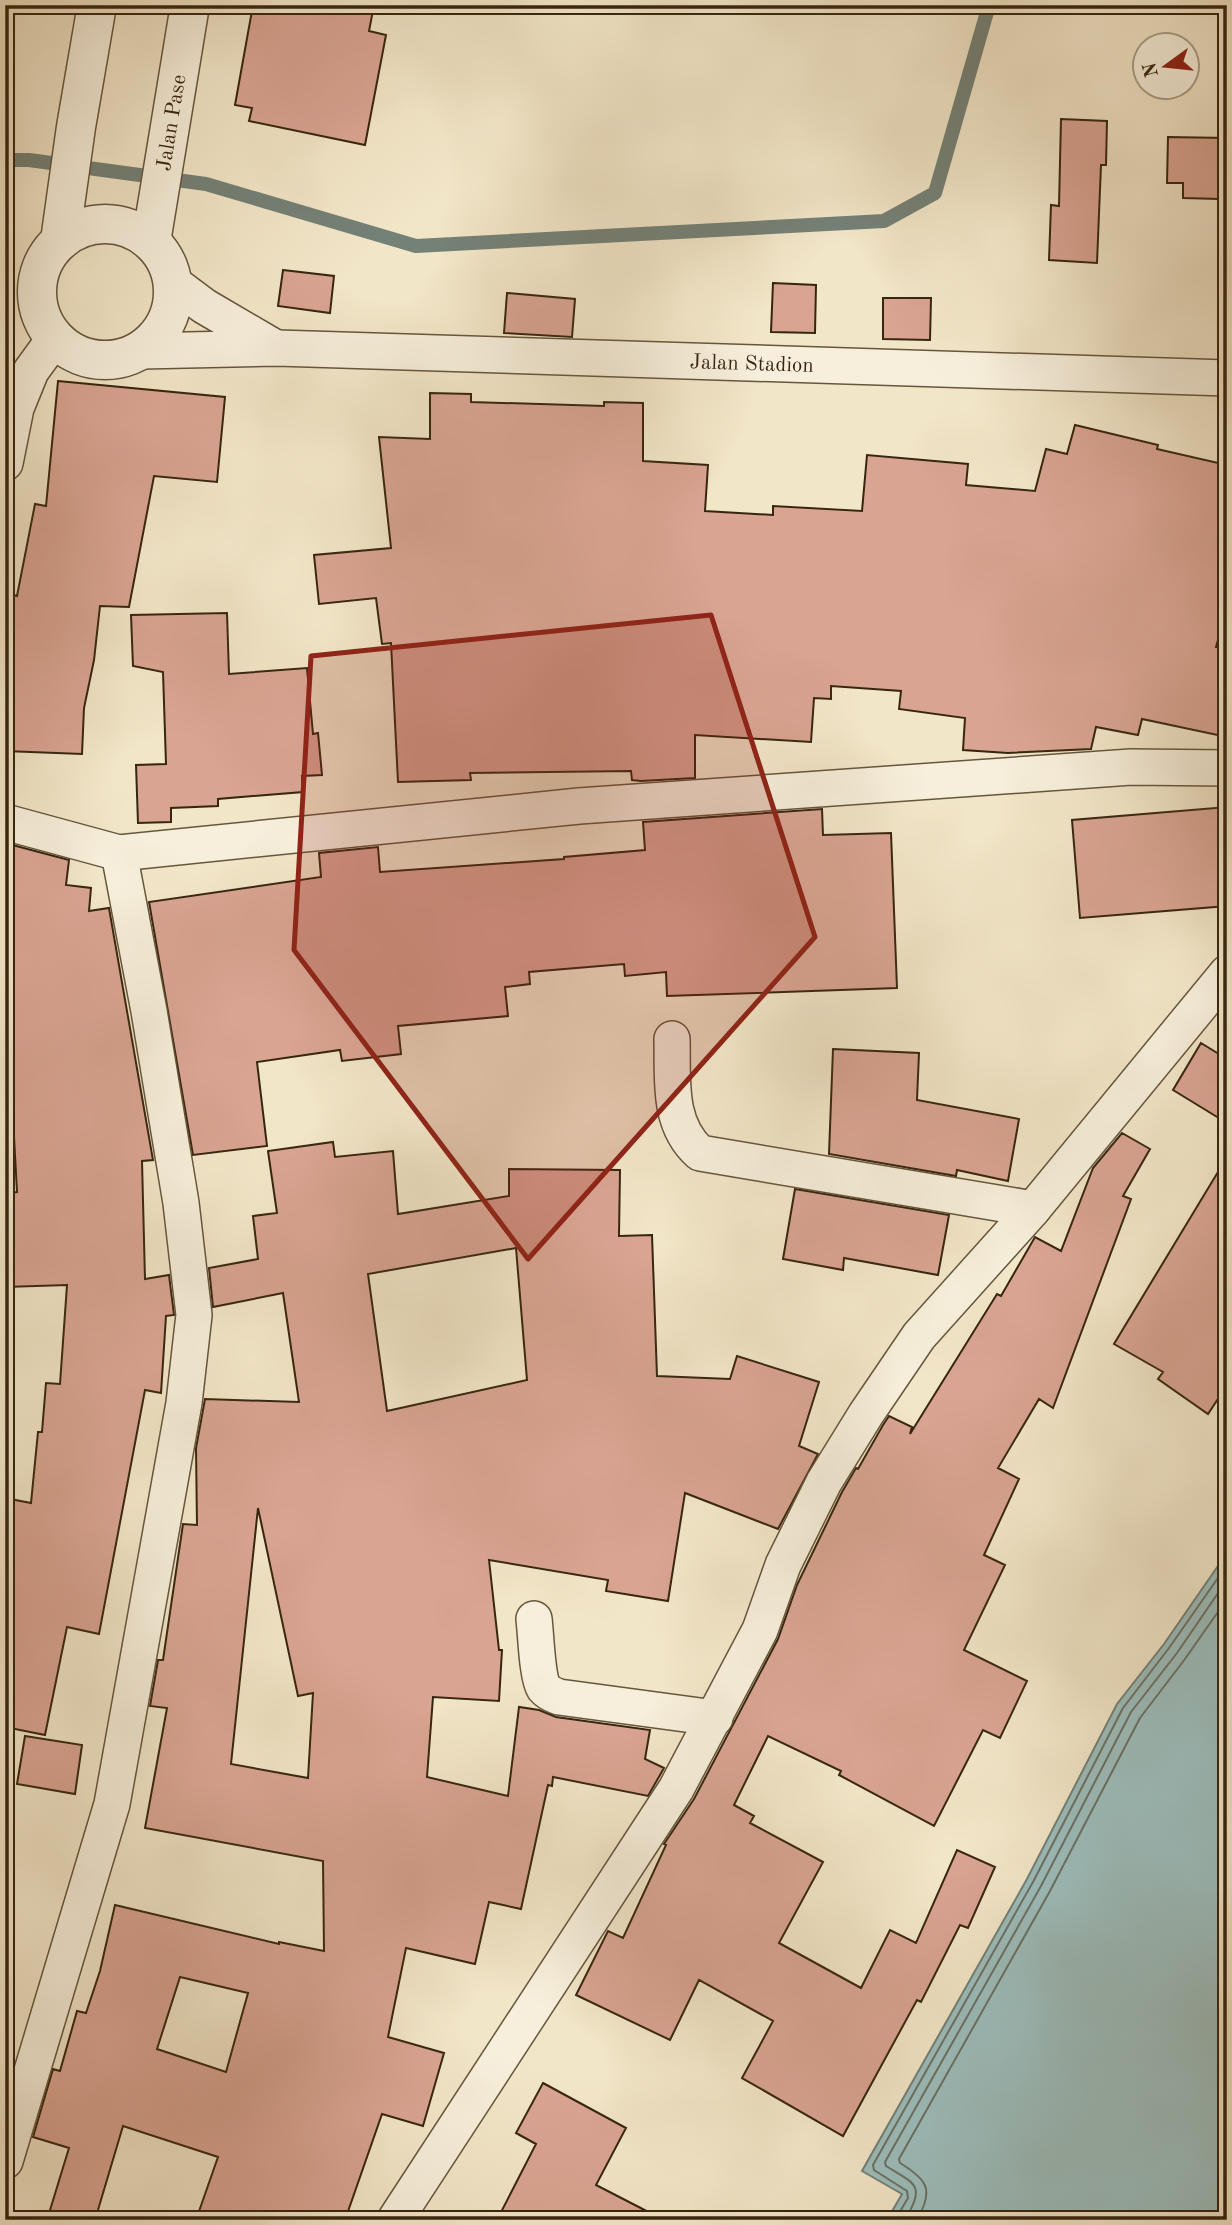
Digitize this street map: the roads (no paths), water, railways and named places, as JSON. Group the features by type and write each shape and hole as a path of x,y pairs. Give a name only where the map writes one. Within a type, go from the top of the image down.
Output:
{"street":[{"path":"60,241 97,5"},
{"name":"Jalan Pase","path":"151,242 156,198 190,5"},
{"path":"96,225 115,225 134,231 151,242 165,260 172,282 171,309 160,333 141,351 119,359 96,360 74,353 55,338 43,320 37,300 38,278 47,257 60,241 77,230 96,225"},
{"name":"Jalan Stadion","path":"172,282 204,306 277,348"},
{"path":"5,463 16,408 31,371 55,338"},
{"name":"Jalan Stadion","path":"141,351 277,348 1227,378"},
{"path":"5,822 119,853 579,806 1131,767 1227,768"},
{"path":"5,2161 112,1804 184,1403 194,1315 181,1203 119,853"},
{"path":"395,2220 676,1789 761,1630 783,1565 824,1482 866,1414 919,1336 1033,1209 1227,972"},
{"path":"671,1040 673,1099 677,1116 686,1137 700,1153 1033,1209"},
{"path":"534,1619 541,1680 550,1693 559,1697 715,1718"}],"water":[{"path":"1227,1553 1227,2220 887,2220 902,2194 862,2171 1027,1879 1117,1704 1164,1644"}],"waterway":[{"path":"5,160 29,160 206,184 416,246 884,221 935,193 989,5"}]}
